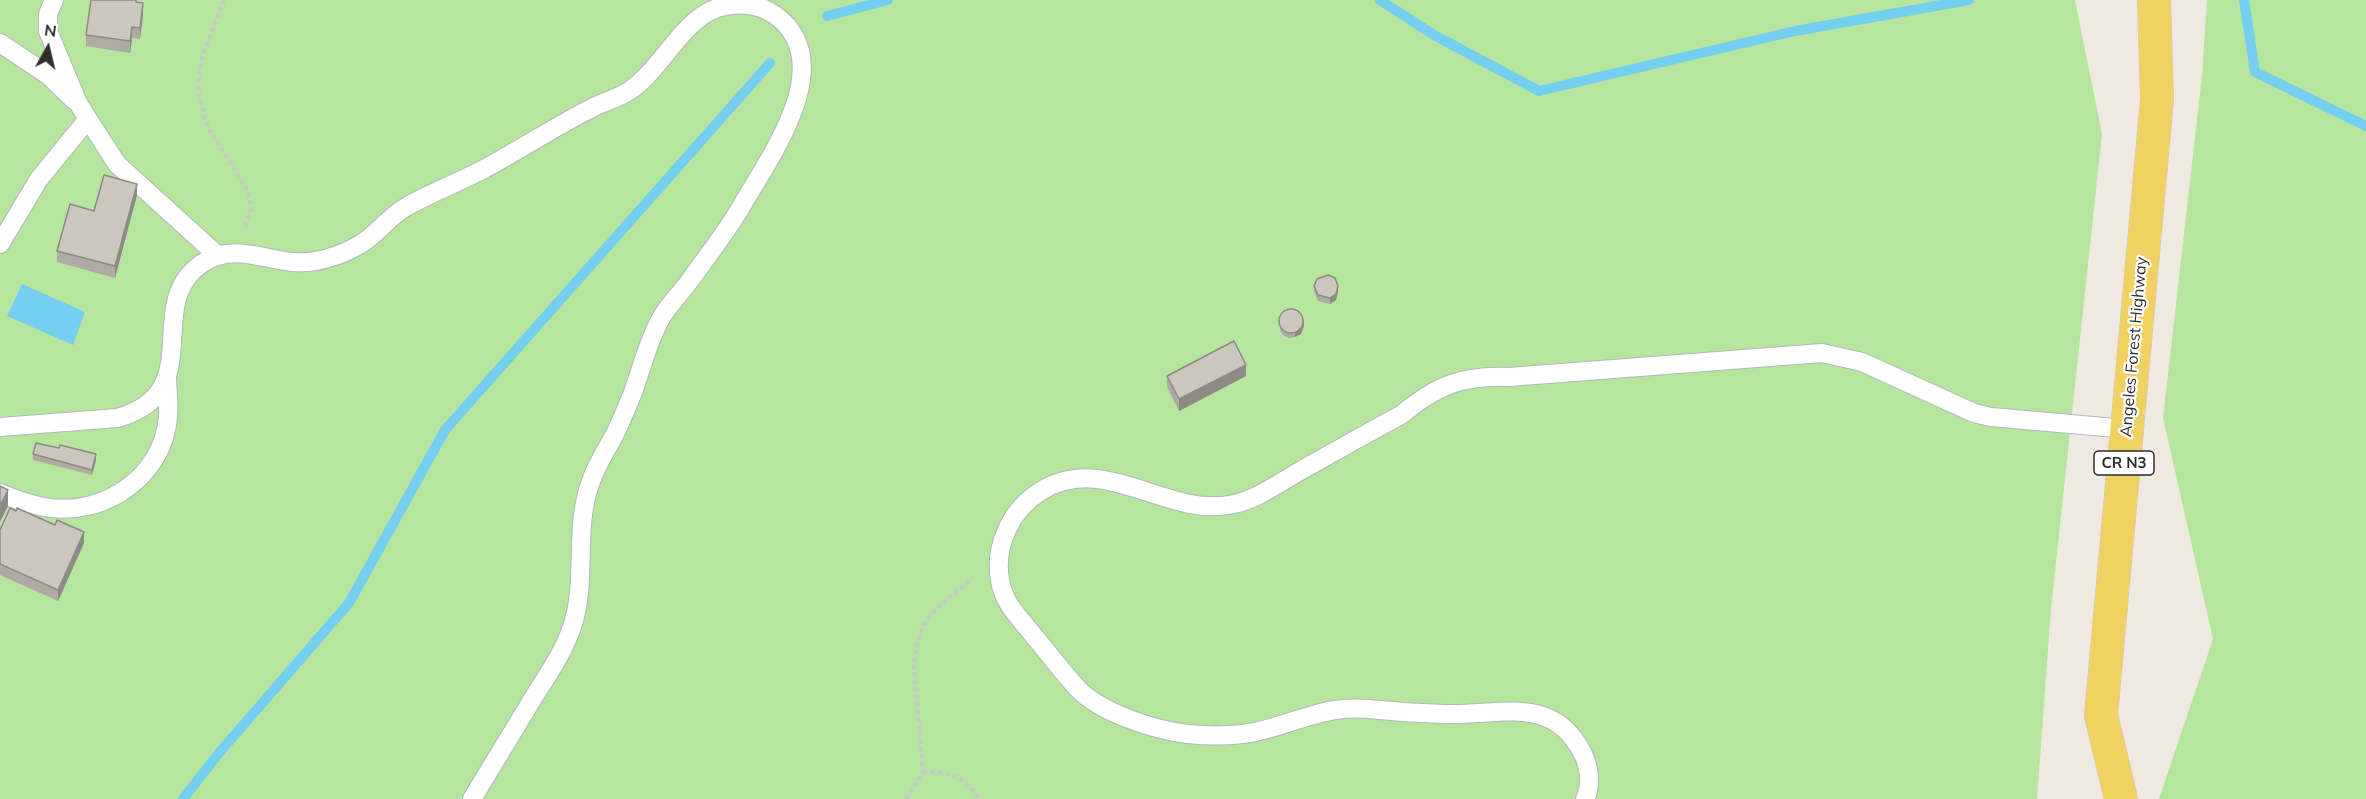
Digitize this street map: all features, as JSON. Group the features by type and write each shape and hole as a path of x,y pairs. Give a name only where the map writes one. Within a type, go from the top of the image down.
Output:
{"main road":[{"name":"Angeles Forest Highway","path":"2121,799 2101,715 2157,99 2154,0"}],"lane":[{"path":"54,0 48,14 48,32 78,103 88,119 117,164 217,255"},
{"path":"0,493 45,508 67,508 105,502 136,482 149,468 159,451 166,430 169,409 167,379 171,363 178,293 186,279 197,267 217,255 236,253 296,263 320,260 354,248 364,243 389,220 411,205 486,168 590,109 627,92 652,70 699,18 710,11 737,4 752,5 779,18 792,33 799,51 801,85 785,132 730,226 659,322 633,392 586,494 580,530 581,577 572,627 552,667 472,799"},
{"path":"0,43 48,75 78,103"},
{"path":"0,244 39,179 88,119"},
{"path":"1585,799 1588,792 1589,775 1585,757 1577,742 1566,728 1553,720 1527,711 1463,714 1367,708 1342,709 1244,734 1215,735 1157,729 1129,719 1079,690 1004,598 999,578 999,557 1003,537 1012,519 1026,502 1059,482 1078,478 1098,478 1192,506 1212,507 1250,500 1401,415 1421,398 1444,385 1465,378 1509,377 1822,353 1862,362 1974,413 1991,417 2127,429"},
{"path":"0,427 117,418 134,414 154,399 167,379"}],"path":[{"path":"224,0 202,57 198,88 204,117 210,131 248,191 251,208 236,253"},
{"path":"906,799 923,771 914,668 921,631 931,614 945,600 999,557"},
{"path":"923,771 942,771 954,775 972,788 979,799"}],"green space":[{"path":"0,0 2075,0 2102,134 2051,609 2037,799 0,799"},
{"path":"2207,0 2366,0 2366,799 2159,799 2213,639 2163,418 2202,76"}],"water":[{"path":"22,284 85,312 73,345 7,316"}],"building":[{"path":"91,0 136,0 136,2 143,3 140,28 132,27 130,41 86,35"},
{"path":"104,175 137,184 115,266 57,251 70,204 94,211"},
{"path":"1328,275 1335,278 1338,286 1336,294 1330,298 1318,295 1314,286 1317,279"},
{"path":"1291,309 1299,313 1303,321 1299,329 1291,333 1283,329 1279,321 1283,313"},
{"path":"1234,341 1246,365 1179,399 1167,376"},
{"path":"36,443 59,448 60,445 96,454 92,470 33,454"},
{"path":"0,486 8,490 0,506"},
{"path":"10,508 16,511 17,508 55,525 57,520 84,532 58,590 0,564 0,530"}],"waterway":[{"path":"827,16 888,0"},
{"path":"1380,0 1434,35 1539,91 1795,31 1969,0"},
{"path":"2244,0 2255,72 2366,126"},
{"path":"183,799 219,753 349,603 445,430 770,63"}]}
